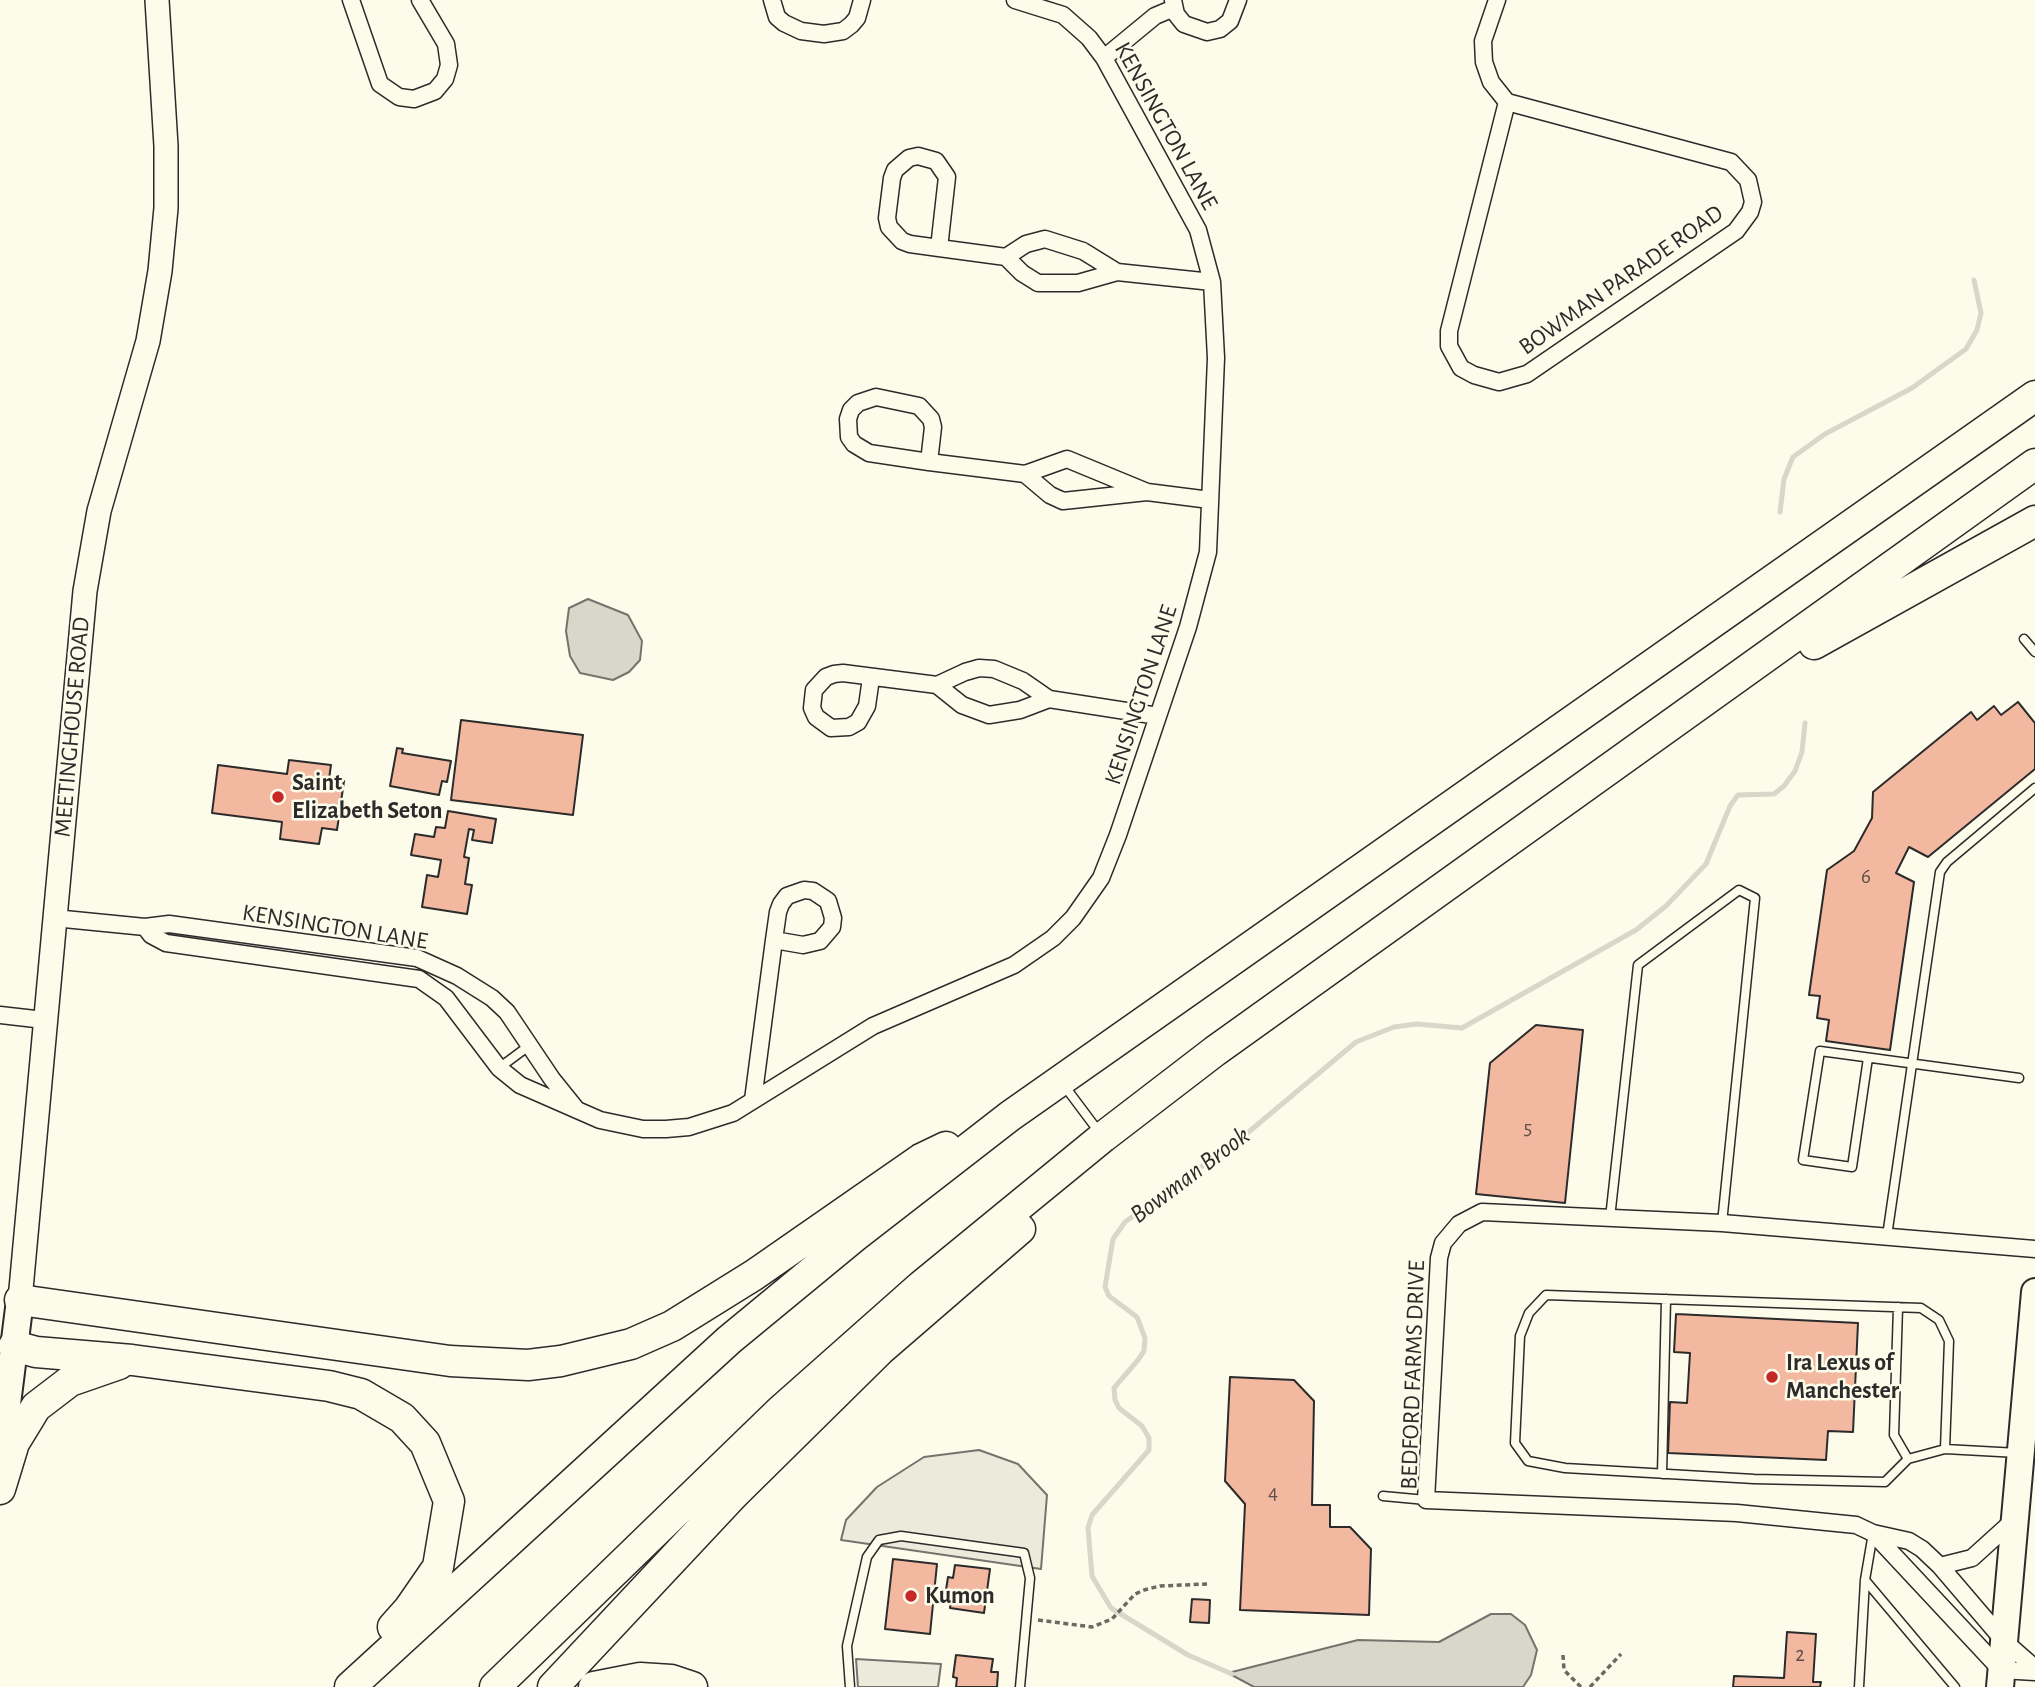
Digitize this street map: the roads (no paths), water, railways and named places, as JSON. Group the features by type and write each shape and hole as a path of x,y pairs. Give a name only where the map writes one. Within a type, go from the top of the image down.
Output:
{"highway":[{"path":"350,1687 729,1340 854,1237 1010,1116 2035,396"},
{"path":"495,1687 780,1411 921,1286 1103,1138 1215,1051 2035,464"},
{"path":"1694,710 2035,521"},
{"path":"553,1687 734,1494 880,1350 1164,1104 1215,1051"},
{"path":"15,1299 450,1361 528,1365 573,1359 631,1344 672,1326 744,1281 921,1159 1010,1116"},
{"path":"11,1344 36,1352 132,1360 293,1380 361,1394 402,1418 425,1443 449,1501 438,1567 409,1609 335,1687"},
{"path":"0,1489 14,1443 37,1407 70,1381 89,1372 132,1360"},
{"path":"594,1687 640,1678 671,1680 692,1687"}],"main road":[{"path":"2001,1679 2035,1292"},
{"name":"MEETINGHOUSE ROAD","path":"0,1460 15,1299"}],"street":[{"name":"MEETINGHOUSE ROAD","path":"15,1299 86,580 99,511 148,341 160,271 166,208 166,146 157,0"},
{"path":"351,0 380,84 399,97 414,99 435,90 445,79 449,65 446,44 420,0"},
{"path":"772,0 777,17 784,23 824,34 843,31 852,25 862,0"},
{"name":"KENSINGTON LANE","path":"145,927 160,940 174,944 362,970 428,983 461,1015 499,1068 520,1085 579,1112 621,1126 666,1129 712,1122 753,1100 852,1038 1014,965 1054,938 1081,908 1101,878 1200,589 1208,552 1216,358 1212,282 1198,230 1104,58 1089,38 1063,15 1015,0"},
{"path":"1104,58 1173,4 1189,28 1207,32 1220,29 1230,21 1238,0"},
{"path":"1497,0 1483,41 1484,62 1491,82 1507,102"},
{"name":"BOWMAN PARADE ROAD","path":"1507,102 1731,162 1748,180 1753,202 1750,212 1735,231 1527,374 1514,380 1499,382 1461,368 1448,346 1449,331 1507,102"},
{"path":"939,248 947,177 936,161 918,156 909,158 901,163 892,178 887,218 889,227 902,241 939,248 1006,257 1022,273 1038,283 1078,283 1117,272 1212,282"},
{"path":"1006,257 1026,244 1045,239 1083,251 1117,272"},
{"path":"929,462 933,427 931,419 919,406 876,397 858,403 851,410 847,428 849,437 861,450 929,462 1025,474 1067,459 1147,492"},
{"path":"1025,474 1063,501 1147,492 1210,500"},
{"path":"871,678 937,685 972,670 994,669 1009,673 1049,699 1158,716"},
{"path":"937,685 962,705 989,715 1005,714 1049,699"},
{"name":"KENSINGTON LANE","path":"54,918 145,927 177,925 417,958 457,976 507,1012 552,1079 579,1112"},
{"path":"753,1100 774,940"},
{"path":"0,1015 44,1020"},
{"name":"BEDFORD FARMS DRIVE","path":"2035,1249 1722,1223 1482,1212 1459,1224 1443,1243 1439,1258 1426,1500 1737,1513 1845,1522 1873,1533 1909,1541 1940,1566 2004,1642 2035,1670"},
{"path":"1940,1566 1972,1558 2015,1518"},
{"name":"BEDFORD FARMS DRIVE","path":"1873,1533 2001,1679 2035,1670"}],"lane":[{"path":"2024,639 2035,652"},
{"path":"1887,1236 1940,872 1947,862 2035,788"},
{"path":"1610,1218 1638,965 1739,890 1755,898 1722,1223"},
{"path":"174,944 177,925"},
{"path":"362,970 365,951"},
{"path":"499,1068 530,1045"},
{"path":"1868,1058 1852,1167 1803,1160 1820,1051 2019,1078"},
{"path":"1061,1081 1103,1138"},
{"path":"1945,1449 1949,1341 1945,1329 1931,1312 1899,1307 1546,1295 1529,1312 1520,1336 1515,1443 1528,1461 1565,1468 1662,1474 1885,1482 1908,1459 1945,1449 2021,1453"},
{"path":"1662,1474 1667,1299"},
{"path":"1899,1307 1894,1435 1908,1459"},
{"path":"1383,1496 1426,1500"},
{"path":"1859,1687 1865,1580 1873,1533"},
{"path":"850,1687 847,1646 867,1557 879,1540 901,1536 1024,1553 1030,1578 1029,1619 1020,1687"},
{"path":"1865,1580 1955,1687"}],"waterway":[{"path":"1780,512 1784,479 1793,457 1825,434 1912,388 1966,349 1977,330 1981,313 1974,280"},
{"name":"Bowman Brook","path":"1232,1674 1188,1655 1111,1608 1092,1576 1088,1528 1092,1515 1149,1450 1149,1438 1142,1426 1119,1408 1115,1400 1114,1388 1144,1351 1145,1338 1137,1317 1109,1296 1105,1287 1113,1239 1125,1222 1245,1135 1356,1042 1394,1027 1417,1024 1462,1028 1636,930 1666,906 1706,864 1730,806 1738,795 1774,794 1784,786 1795,771 1802,752 1805,723"}],"place":[{"name":"Saint Elizabeth Seton","path":"278,797"},
{"name":"Ira Lexus of Manchester","path":"1772,1377"},
{"name":"Kumon","path":"911,1596"}]}
